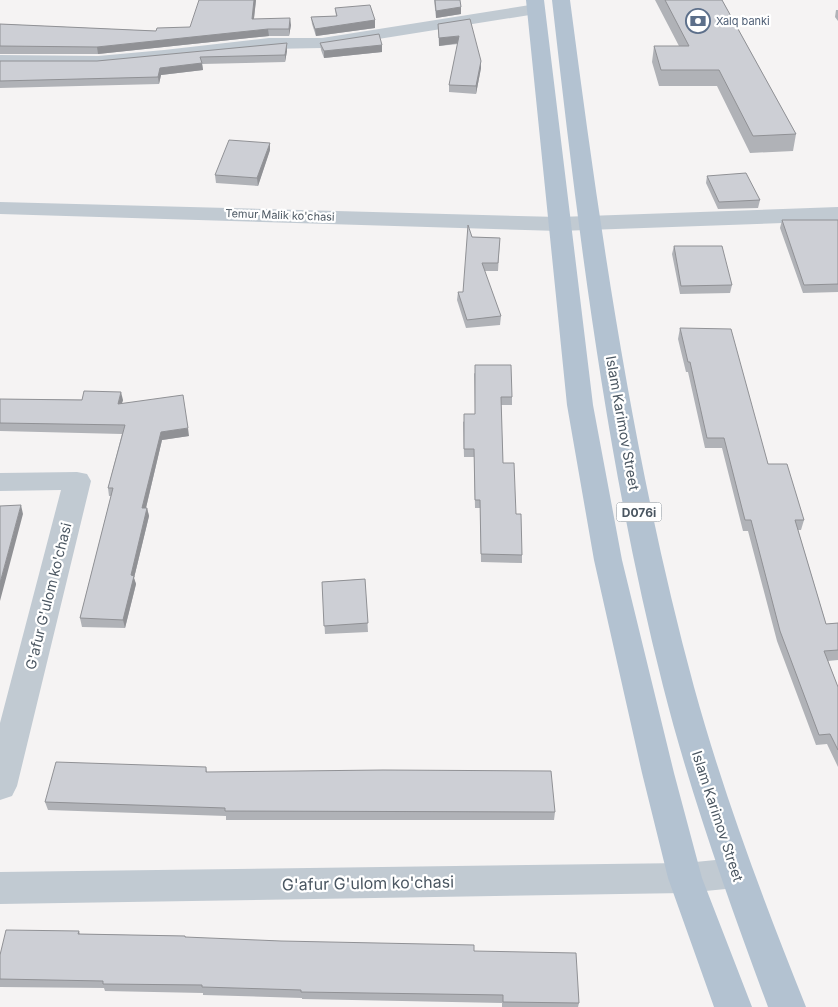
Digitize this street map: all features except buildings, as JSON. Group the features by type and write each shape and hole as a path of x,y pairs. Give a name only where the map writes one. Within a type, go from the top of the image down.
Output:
{"main road":[{"name":"Islam Karimov Street","path":"543,2 591,222 621,424 660,607 703,772 736,873 787,1007"},
{"name":"D076i","path":"543,2 559,224 580,405 608,560 685,878 733,1007"}],"street":[{"path":"0,61 28,63 142,59 266,43 319,43 472,17 543,2"},
{"name":"Temur Malik ko'chasi","path":"0,208 559,224 838,214"},
{"name":"G'afur G'ulom ko'chasi","path":"0,482 78,481 0,786"},
{"name":"G'afur G'ulom ko'chasi","path":"0,888 685,878 736,873"}],"place":[{"name":"Xalq banki","path":"698,21"}]}
